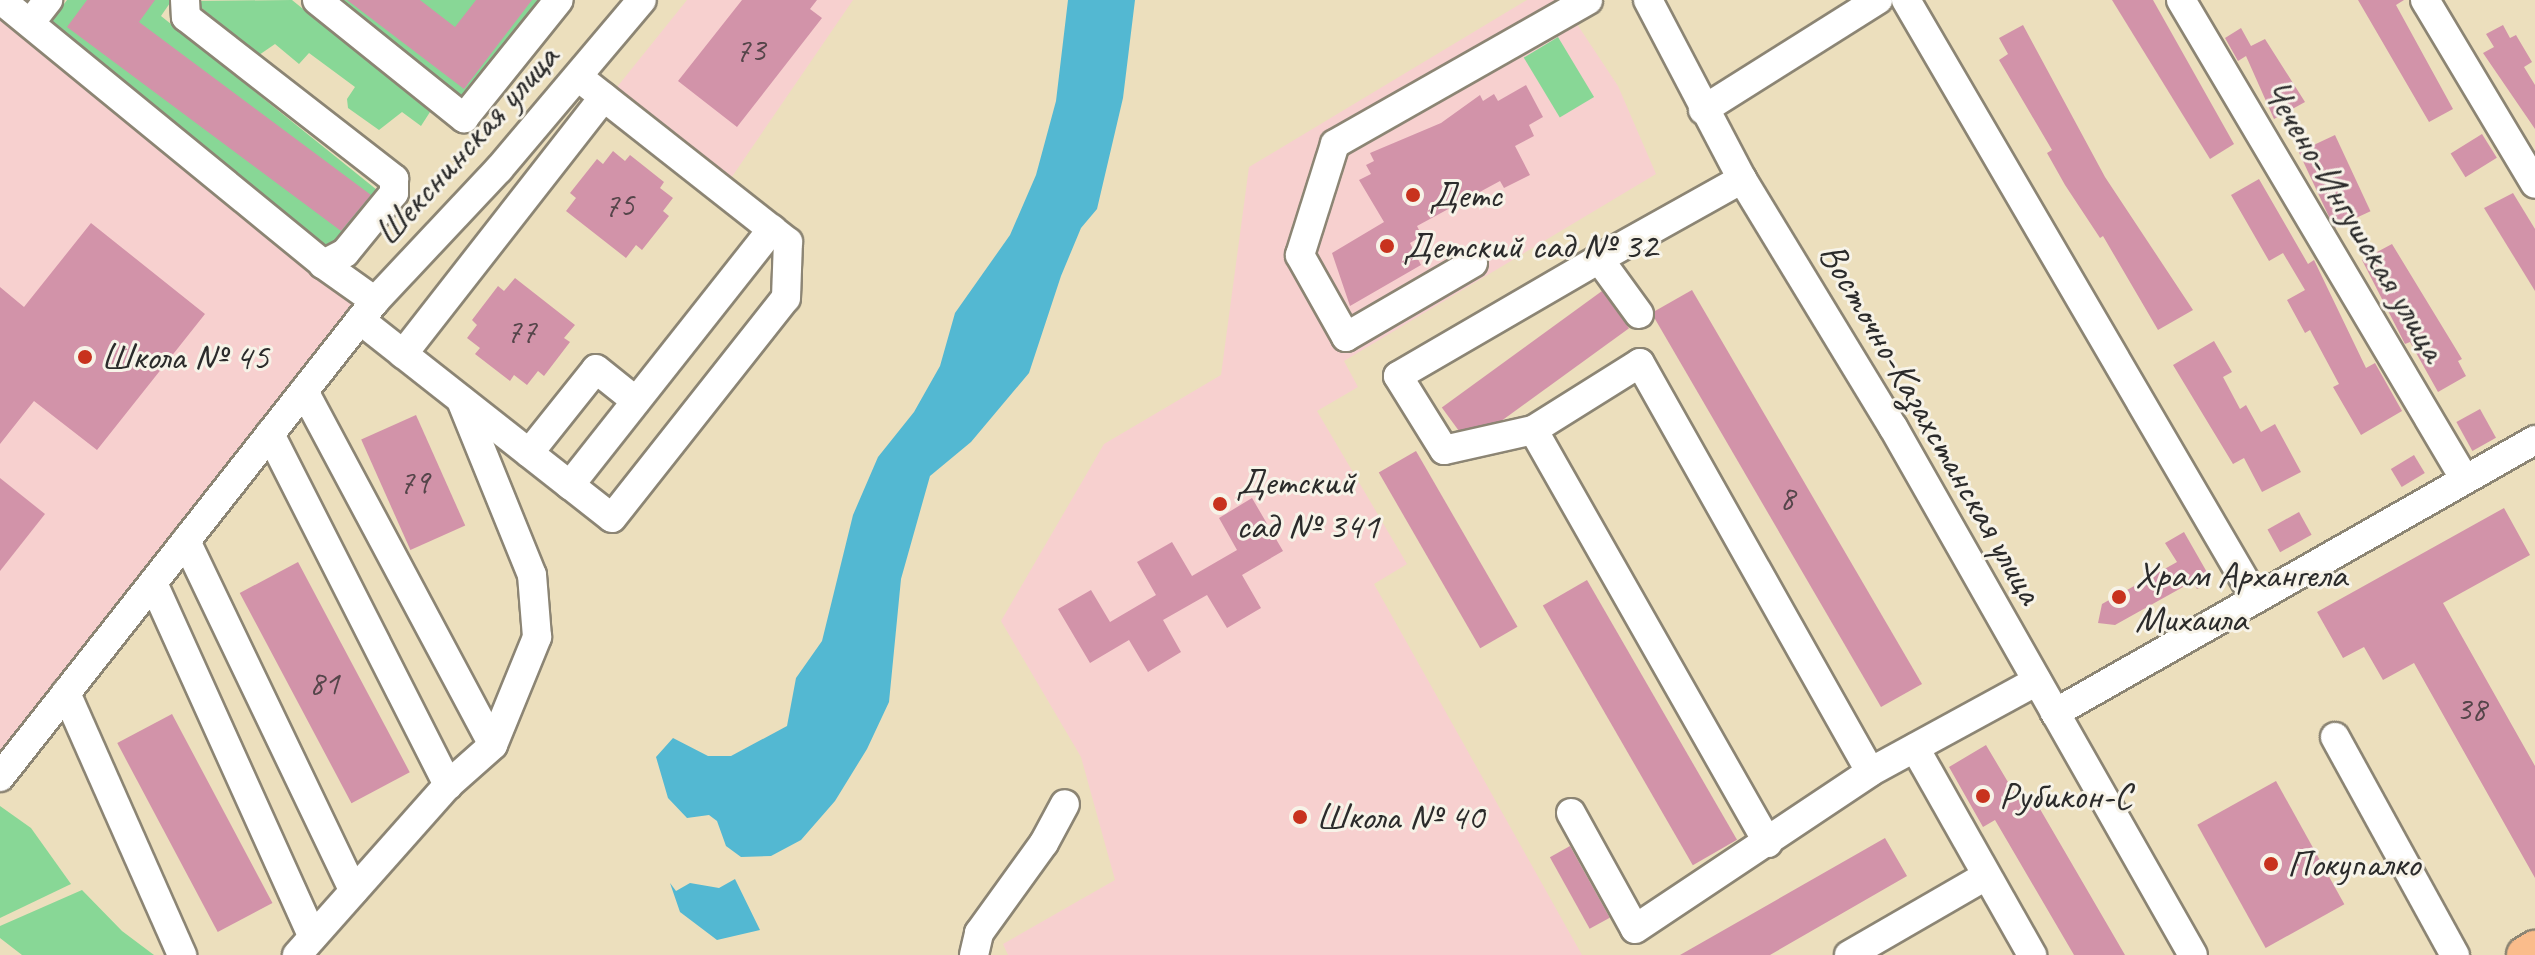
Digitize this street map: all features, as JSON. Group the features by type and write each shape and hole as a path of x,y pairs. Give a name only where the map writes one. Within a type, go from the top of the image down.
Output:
{"main road":[{"path":"2525,955 2535,949"}],"street":[{"path":"1,0 39,11 323,264 403,354 612,518 786,298 788,242 578,77"},
{"path":"185,0 186,17 394,179 394,193 345,253 323,264"},
{"name":"Шекснинская улица","path":"317,0 464,118 559,0"},
{"name":"Шекснинская улица","path":"0,777 367,310 444,231 642,0"},
{"path":"1473,263 1346,337 1300,255 1335,144 1588,0"},
{"name":"Восточно-Казахстанская улица","path":"1648,0 1703,110 1742,179 1893,427 2193,955"},
{"path":"1703,110 1878,0"},
{"path":"1906,0 2255,598"},
{"name":"Чечено-Ингушская улица","path":"2181,0 2464,478"},
{"path":"2425,0 2535,184"},
{"path":"403,354 604,97"},
{"path":"1742,179 1398,376 1444,450 1533,430 1640,363 1870,772"},
{"path":"570,485 772,229"},
{"path":"1599,259 1639,314"},
{"path":"529,453 596,369 636,401"},
{"path":"304,391 493,745"},
{"path":"153,583 305,946 448,785 493,745 537,637 532,575 461,400"},
{"path":"1533,430 1768,843"},
{"path":"270,434 448,785"},
{"path":"2055,713 2535,440"},
{"path":"186,541 354,891"},
{"path":"1571,813 1635,929 1870,772 2037,681"},
{"path":"66,693 182,955"},
{"path":"2335,737 2455,955"},
{"path":"1915,748 2032,955"},
{"path":"974,955 979,933 1044,843 1065,804"},
{"path":"1849,955 1986,876"}],"shaded area":[{"path":"0,0 375,301 0,772"},
{"path":"687,0 853,0 729,181 613,92"},
{"path":"1527,0 1561,0 1618,86 1656,174 1344,361 1358,387 1317,411 1407,564 1374,584 1582,955 1008,955 1003,944 1115,880 1081,757 1001,621 1104,444 1221,375 1249,167"}],"green space":[{"path":"67,0 172,0 161,16 382,194 336,247 325,247 57,31 52,20"},
{"path":"292,0 430,112 421,126 402,112 379,130 348,108 347,99 355,87 309,53 299,64 275,44 259,55 193,1"},
{"path":"328,0 554,0 475,96 459,100"},
{"path":"1558,37 1594,97 1560,118 1524,58"},
{"path":"0,806 31,828 71,884 0,918"},
{"path":"82,890 122,931 154,955 22,955 0,938 0,926"}],"water":[{"path":"1068,0 1135,0 1123,98 1097,209 1081,228 1061,276 1029,373 971,442 930,476 901,579 889,702 867,749 835,801 801,840 771,856 741,857 726,846 717,821 709,815 687,818 668,798 656,757 673,738 708,756 731,756 787,726 796,678 822,641 853,515 878,457 914,412 940,366 955,313 1010,235 1036,175 1056,101"},
{"path":"735,879 760,930 717,940 680,912 670,883 676,891 690,883 719,888"}],"building":[{"path":"87,0 155,0 139,22 371,195 341,231 67,27"},
{"path":"347,0 420,0 455,27 476,0 532,0 464,89"},
{"path":"742,0 817,0 810,9 822,18 737,127 678,81"},
{"path":"2112,0 2153,0 2234,144 2210,159"},
{"path":"2358,0 2404,0 2396,5 2453,109 2429,122"},
{"path":"2023,25 2105,177 2193,310 2158,330 2103,236 2100,238 2065,185 2047,153 2052,150 1999,60 2008,54 1999,38"},
{"path":"2503,25 2510,38 2516,35 2532,62 2524,67 2535,85 2535,129 2483,53 2494,47 2486,34"},
{"path":"2241,28 2251,46 2265,39 2305,102 2274,119 2246,56 2238,61 2225,38"},
{"name":"Детс","path":"1526,85 1543,117 1529,125 1534,136 1515,146 1530,175 1504,188 1500,181 1417,226 1422,236 1410,243 1421,265 1350,306 1332,253 1384,222 1359,180 1371,174 1366,165 1374,161 1370,153 1441,123 1480,95 1483,101 1494,94 1498,101"},
{"path":"2482,134 2497,158 2465,177 2451,154"},
{"path":"2335,135 2370,211 2334,228 2299,152"},
{"path":"613,151 625,161 630,155 664,182 660,188 673,198 663,211 669,216 642,250 636,245 626,258 566,211 576,198 570,193 597,159 603,164"},
{"path":"2259,179 2308,264 2314,260 2366,368 2375,363 2402,411 2361,435 2333,387 2339,384 2310,330 2305,333 2287,300 2305,290 2283,253 2269,261 2231,195"},
{"path":"2513,193 2535,229 2535,291 2484,208"},
{"name":"Школа № 45","path":"91,223 205,314 97,450 34,401 0,444 0,287 24,307"},
{"path":"2392,244 2462,359 2458,361 2466,376 2438,392 2410,342 2405,344 2362,260"},
{"path":"515,278 575,325 564,338 570,342 544,376 538,371 527,385 514,375 510,381 475,354 480,348 467,338 477,325 472,320 498,286 504,291"},
{"path":"1692,290 1922,684 1881,707 1655,319 1655,311"},
{"path":"1602,291 1629,328 1469,445 1442,407"},
{"path":"2214,341 2232,372 2223,377 2240,409 2246,405 2261,432 2275,424 2301,472 2262,492 2244,458 2233,464 2173,365"},
{"path":"2480,409 2496,438 2472,451 2456,422"},
{"path":"416,415 465,526 410,550 361,439"},
{"path":"1416,451 1518,627 1480,648 1379,472"},
{"path":"2414,455 2425,473 2402,487 2391,469"},
{"path":"0,478 45,514 0,571"},
{"path":"1252,498 1283,551 1242,575 1261,608 1227,628 1207,595 1163,620 1181,652 1148,672 1129,640 1090,663 1058,609 1091,590 1110,622 1156,595 1137,562 1172,542 1192,576 1237,550 1219,518"},
{"path":"2504,508 2530,555 2443,603 2535,766 2535,878 2414,663 2383,680 2364,647 2343,658 2317,612"},
{"path":"2299,512 2312,535 2280,552 2268,529"},
{"path":"2184,532 2212,581 2197,589 2192,582 2115,625 2098,623 2102,604 2177,562 2165,543"},
{"path":"298,562 410,772 351,803 240,593"},
{"path":"1587,580 1737,840 1693,865 1543,606"},
{"path":"172,714 272,903 218,932 117,743"},
{"path":"1986,745 2021,804 2033,797 2125,955 2074,955 1995,820 1983,827 1949,767"},
{"name":"Покупалко","path":"2276,781 2344,904 2266,948 2197,825"},
{"path":"1885,838 1907,876 1770,955 1680,955"},
{"path":"1570,846 1610,918 1590,929 1550,857"}],"place":[{"name":"Детс","path":"1413,195"},
{"name":"Детский сад № 32","path":"1387,246"},
{"name":"Школа № 45","path":"85,357"},
{"name":"Детский сад № 341","path":"1220,504"},
{"name":"Храм Архангела Михаила","path":"2119,597"},
{"name":"Рубикон-С","path":"1983,796"},
{"name":"Школа № 40","path":"1300,817"},
{"name":"Покупалко","path":"2271,864"}]}
